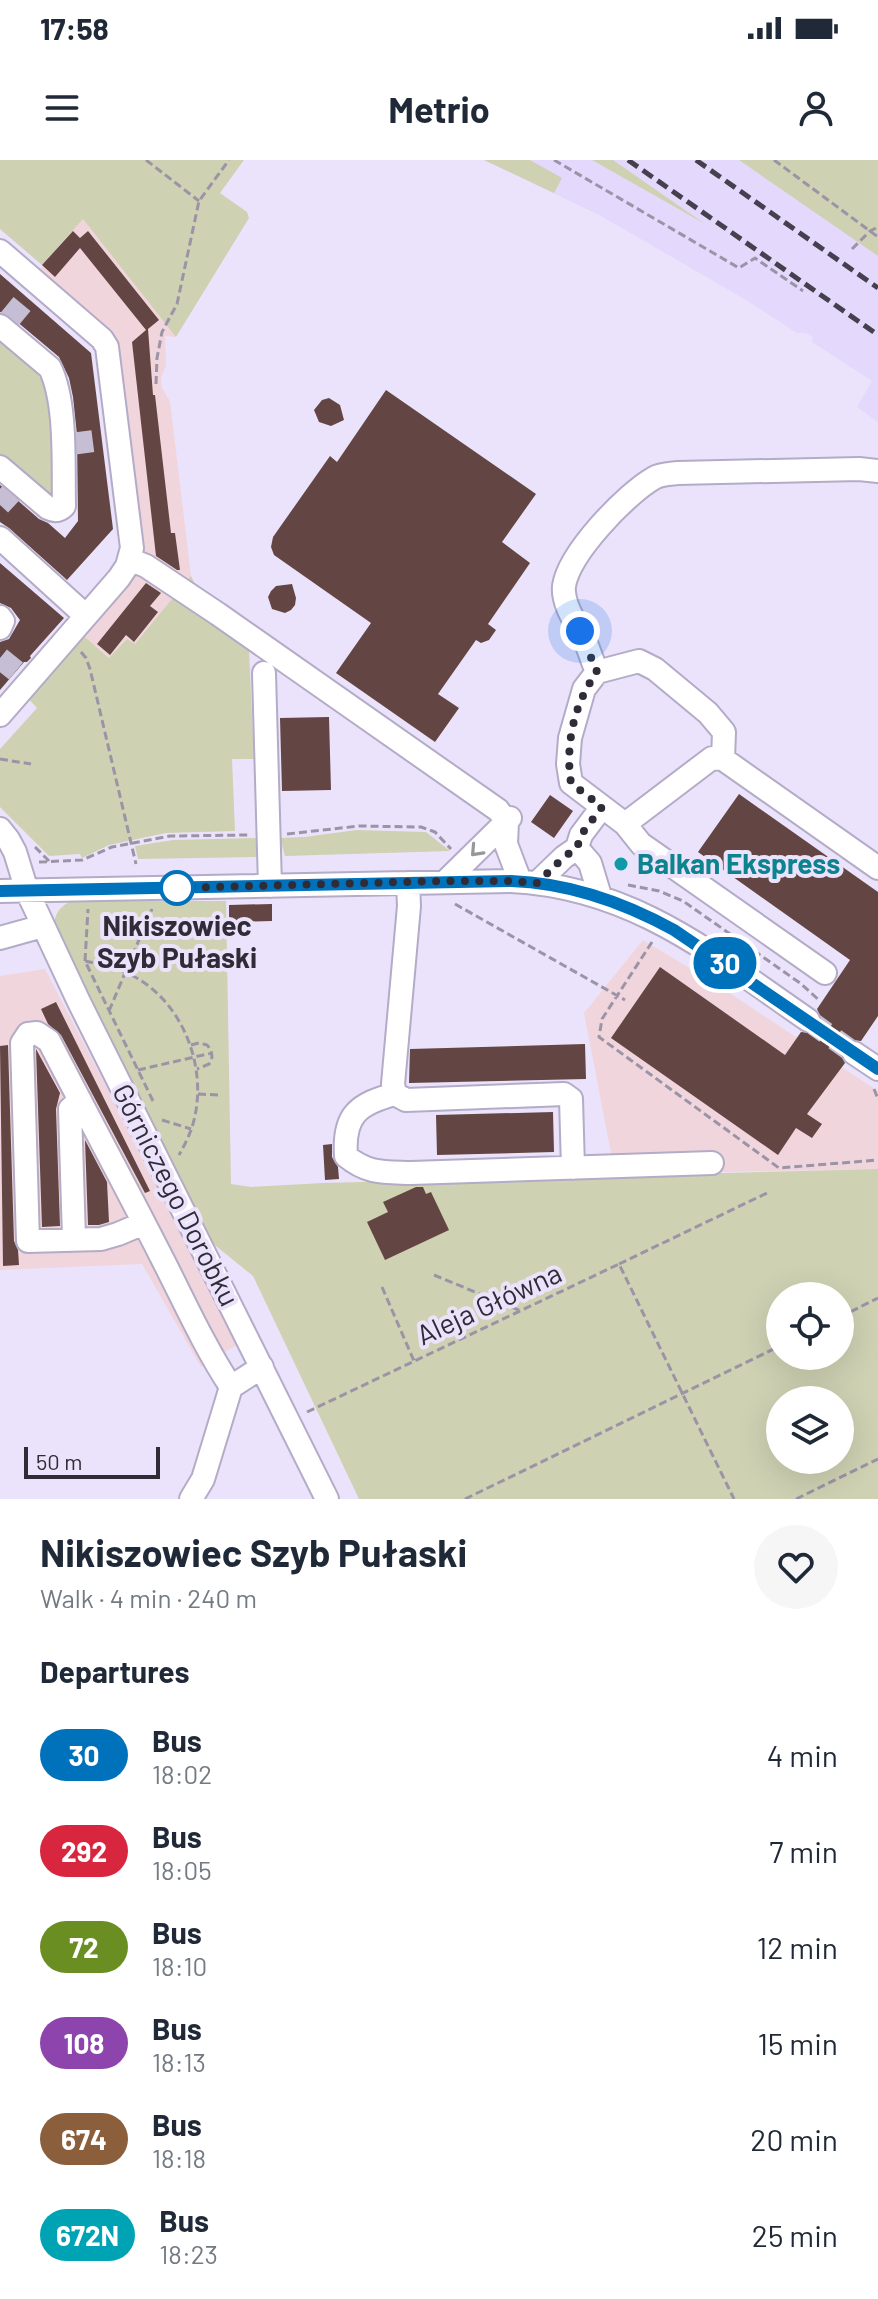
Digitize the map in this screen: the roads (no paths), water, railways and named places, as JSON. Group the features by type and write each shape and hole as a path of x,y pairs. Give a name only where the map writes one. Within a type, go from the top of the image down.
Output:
{"street":[{"path":"0,251 33,291 102,339 107,347 111,439 131,535 129,559 119,578 67,637 22,676 0,715"},
{"path":"0,467 16,487 48,508 53,511 64,506 66,444 60,395 50,368 3,325"},
{"path":"597,672 567,606 564,587 570,569 603,522 657,476 678,473 878,471"},
{"path":"0,538 86,616"},
{"path":"129,559 146,566 218,614 498,810 511,816"},
{"path":"0,617 3,621 0,628"},
{"path":"723,759 724,732 708,713 655,669 639,661 597,672 584,689 570,738 568,764 571,783 625,824 641,844 825,973"},
{"path":"264,673 270,886"},
{"path":"625,824 712,758 723,759 878,868"},
{"path":"529,882 577,848 581,835 602,807"},
{"path":"446,881 511,816"},
{"path":"511,816 506,844 529,882"},
{"name":"Górniczego Dorobku","path":"0,829 15,852 27,891 43,926 327,1499"},
{"path":"577,848 590,863 600,896"},
{"path":"0,891 446,881 529,882 600,896 641,912 814,1010"},
{"path":"395,1094 393,1084 409,906 408,883"},
{"path":"0,938 43,926"},
{"path":"144,1223 101,1239 28,1241 22,1043 28,1034 37,1033 49,1041 144,1223 212,1358 231,1387"},
{"path":"854,1053 878,1069"},
{"path":"573,1168 571,1099 564,1094 406,1100 395,1094 359,1108 348,1124 345,1138 346,1156 359,1167 375,1172 411,1173 573,1168 712,1163"},
{"path":"74,1239 70,1109 80,1100"},
{"path":"191,1499 203,1479 231,1387 262,1367"}],"tunnel":[{"path":"8,321 27,298"},
{"path":"71,444 102,440"},
{"path":"0,505 13,491"},
{"path":"0,658 16,671"},
{"path":"808,1020 854,1053"}],"railway":[{"path":"628,160 878,335"},
{"path":"696,160 878,288"}],"place":[{"name":"Balkan Ekspress","path":"621,864"},
{"name":"Nikiszowiec Szyb Pułaski","path":"177,888"}]}
